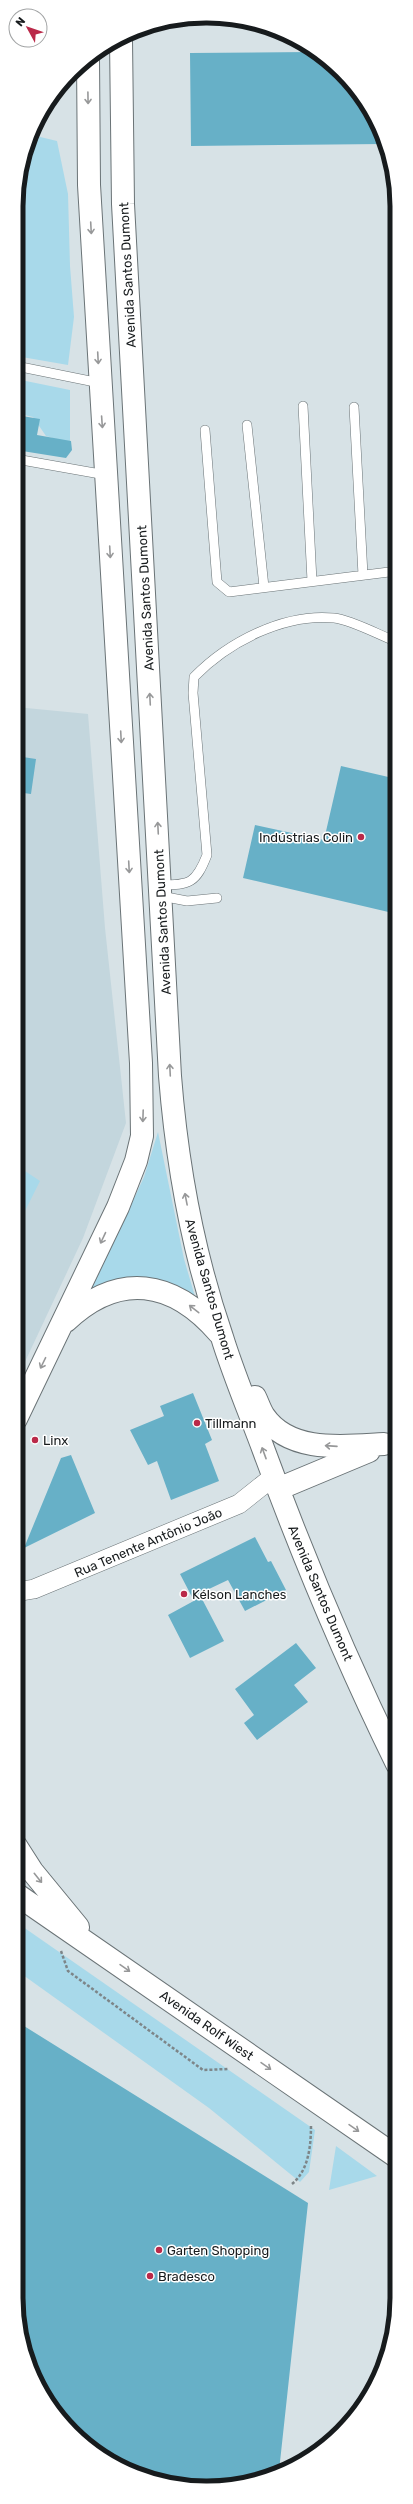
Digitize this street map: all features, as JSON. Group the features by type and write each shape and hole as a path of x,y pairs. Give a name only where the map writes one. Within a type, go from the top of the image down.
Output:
{"main road":[{"name":"Avenida Santos Dumont","path":"121,44 123,204 174,1125 197,1251 221,1337 276,1483 358,1684 390,1750"},
{"path":"23,1405 118,1206 136,1161 142,1136 141,1063 89,185 88,67"},
{"path":"197,1251 216,1290 254,1395 264,1416 272,1425 299,1441 310,1444 335,1447 390,1441"},
{"path":"60,1328 93,1300 110,1292 146,1288 164,1292 180,1299 208,1320 221,1337"},
{"name":"Rua Tenente Antônio João","path":"276,1483 390,1441"},
{"path":"23,1857 32,1871 93,1945"},
{"name":"Avenida Rolf Wiest","path":"23,1899 93,1945 390,2166"}],"street":[{"name":"Rua Tenente Antônio João","path":"23,1591 34,1589 239,1504 276,1483"}],"lane":[{"path":"23,367 100,383"},
{"path":"303,406 312,581"},
{"path":"354,407 363,575"},
{"path":"247,425 264,587"},
{"path":"205,430 217,582 229,592 390,572"},
{"path":"23,460 106,475"},
{"path":"161,891 186,885 199,874 207,855 193,693 194,677 202,668 220,654 261,632 298,619 335,618 390,639"},
{"path":"161,891 187,901 217,898"}],"path":[{"path":"60,1948 68,1971 203,2070 228,2068 234,2072"},
{"path":"305,2120 316,2127"},
{"path":"292,2184 298,2179 304,2168 311,2142 311,2124"}],"shaded area":[{"path":"37,136 57,141 68,194 70,266 74,317 68,365 23,357 23,194 29,159"},
{"path":"23,380 70,390 70,443 46,436 33,417 23,415"},
{"path":"23,708 88,714 105,928 126,1123 83,1238 23,1366"},
{"path":"158,1132 184,1259 196,1300 119,1280 92,1288 144,1177"},
{"path":"23,1170 40,1181 23,1215"},
{"path":"23,1927 315,2130 309,2172 300,2182 209,2108 23,1975"},
{"path":"336,2146 377,2176 329,2190"}],"building":[{"path":"305,52 318,61 336,77 352,95 371,125 379,144 191,146 190,53"},
{"path":"23,416 40,419 37,435 71,441 72,450 66,458 23,451"},
{"path":"23,757 36,759 31,794 23,793"},
{"name":"Indústrias Colin","path":"341,766 390,777 390,912 243,878 255,825 324,840"},
{"path":"193,1393 212,1440 205,1444 219,1481 171,1500 157,1461 148,1465 130,1430 164,1416 160,1406"},
{"name":"Linx","path":"71,1455 95,1513 24,1548 61,1458"},
{"path":"255,1537 268,1562 271,1561 286,1590 245,1611 228,1580 192,1597 180,1574"},
{"path":"201,1597 224,1641 190,1658 168,1615"},
{"path":"296,1643 316,1668 294,1685 308,1702 257,1740 244,1723 254,1715 235,1689"},
{"name":"Garten Shopping","path":"23,2025 308,2203 280,2466 254,2475 219,2481 194,2481 159,2475 136,2467 105,2450 77,2427 61,2409 42,2379 29,2345 23,2310"}],"place":[{"name":"Indústrias Colin","path":"361,837"},
{"name":"Tillmann","path":"197,1423"},
{"name":"Linx","path":"35,1440"},
{"name":"Kélson Lanches","path":"184,1594"},
{"name":"Garten Shopping","path":"159,2250"},
{"name":"Bradesco","path":"150,2276"}]}
